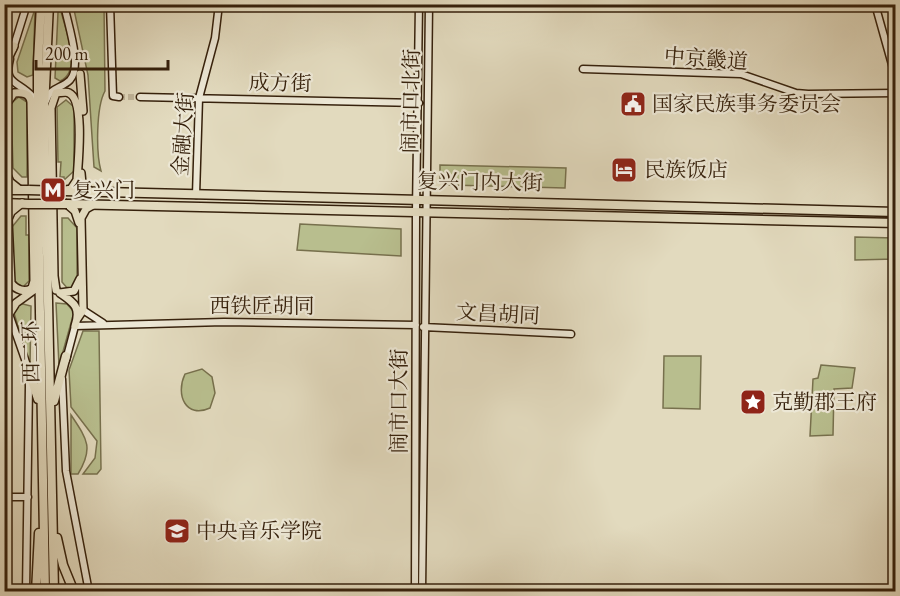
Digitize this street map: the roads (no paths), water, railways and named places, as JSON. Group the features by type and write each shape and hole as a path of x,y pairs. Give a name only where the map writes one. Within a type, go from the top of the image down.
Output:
{"highway":[{"name":"西二环","path":"41,4 39,267 52,508 54,591"},
{"name":"西二环","path":"45,591 43,497 47,279 41,108 49,4"},
{"name":"复兴门内大街","path":"4,190 896,212"},
{"name":"复兴门内大街","path":"4,203 896,223"},
{"path":"46,424 66,356"},
{"path":"28,368 46,424"},
{"path":"36,591 43,497"},
{"path":"52,508 61,557 74,591"}],"main road":[{"path":"4,67 14,46"},
{"path":"80,75 83,111 81,180 92,193"},
{"path":"58,292 51,108 56,93 63,84"},
{"path":"24,89 30,98 34,281 32,288 24,291 11,284 8,219 11,212 26,203"},
{"path":"25,190 10,182 7,176 7,104 14,93 22,92 30,98"},
{"path":"56,93 69,93 76,101 79,111 77,180 71,189 64,191"},
{"path":"58,292 74,291 80,278 79,218 67,204"},
{"path":"76,322 83,310 81,218 86,209 93,205"},
{"path":"4,219 5,299 9,315"},
{"path":"9,315 12,306 35,289 39,267"},
{"path":"47,279 58,292 78,307 76,322"}],"street":[{"path":"27,4 14,46 9,75 13,82 32,95 41,108 50,92 73,75 76,60"},
{"path":"63,4 80,75"},
{"path":"110,4 116,96"},
{"name":"金融大街","path":"198,195 201,98 221,4"},
{"name":"闹市口北街","path":"419,4 420,199"},
{"name":"闹市口北街","path":"420,199 429,46 429,4"},
{"path":"875,4 896,79"},
{"path":"419,46 429,46"},
{"name":"中京畿道","path":"583,69 741,75 796,93 808,94 896,93"},
{"name":"成方街","path":"140,97 419,103"},
{"name":"闹市口大街","path":"420,199 422,591"},
{"path":"83,310 106,324"},
{"path":"9,315 28,368 26,591"},
{"path":"76,322 66,356 62,389 65,465 89,591"},
{"name":"西铁匠胡同","path":"76,322 106,324 268,322 420,326"},
{"name":"闹市口大街","path":"416,591 420,326"},
{"name":"文昌胡同","path":"420,326 571,334"},
{"path":"4,497 28,497"}],"tunnel":[{"path":"119,97 140,97"}],"place":[{"name":"国家民族事务委员会","path":"633,104"},
{"name":"民族饭店","path":"624,170"},
{"name":"复兴门","path":"53,190"},
{"name":"克勤郡王府","path":"753,402"},
{"name":"中央音乐学院","path":"177,531"}]}
